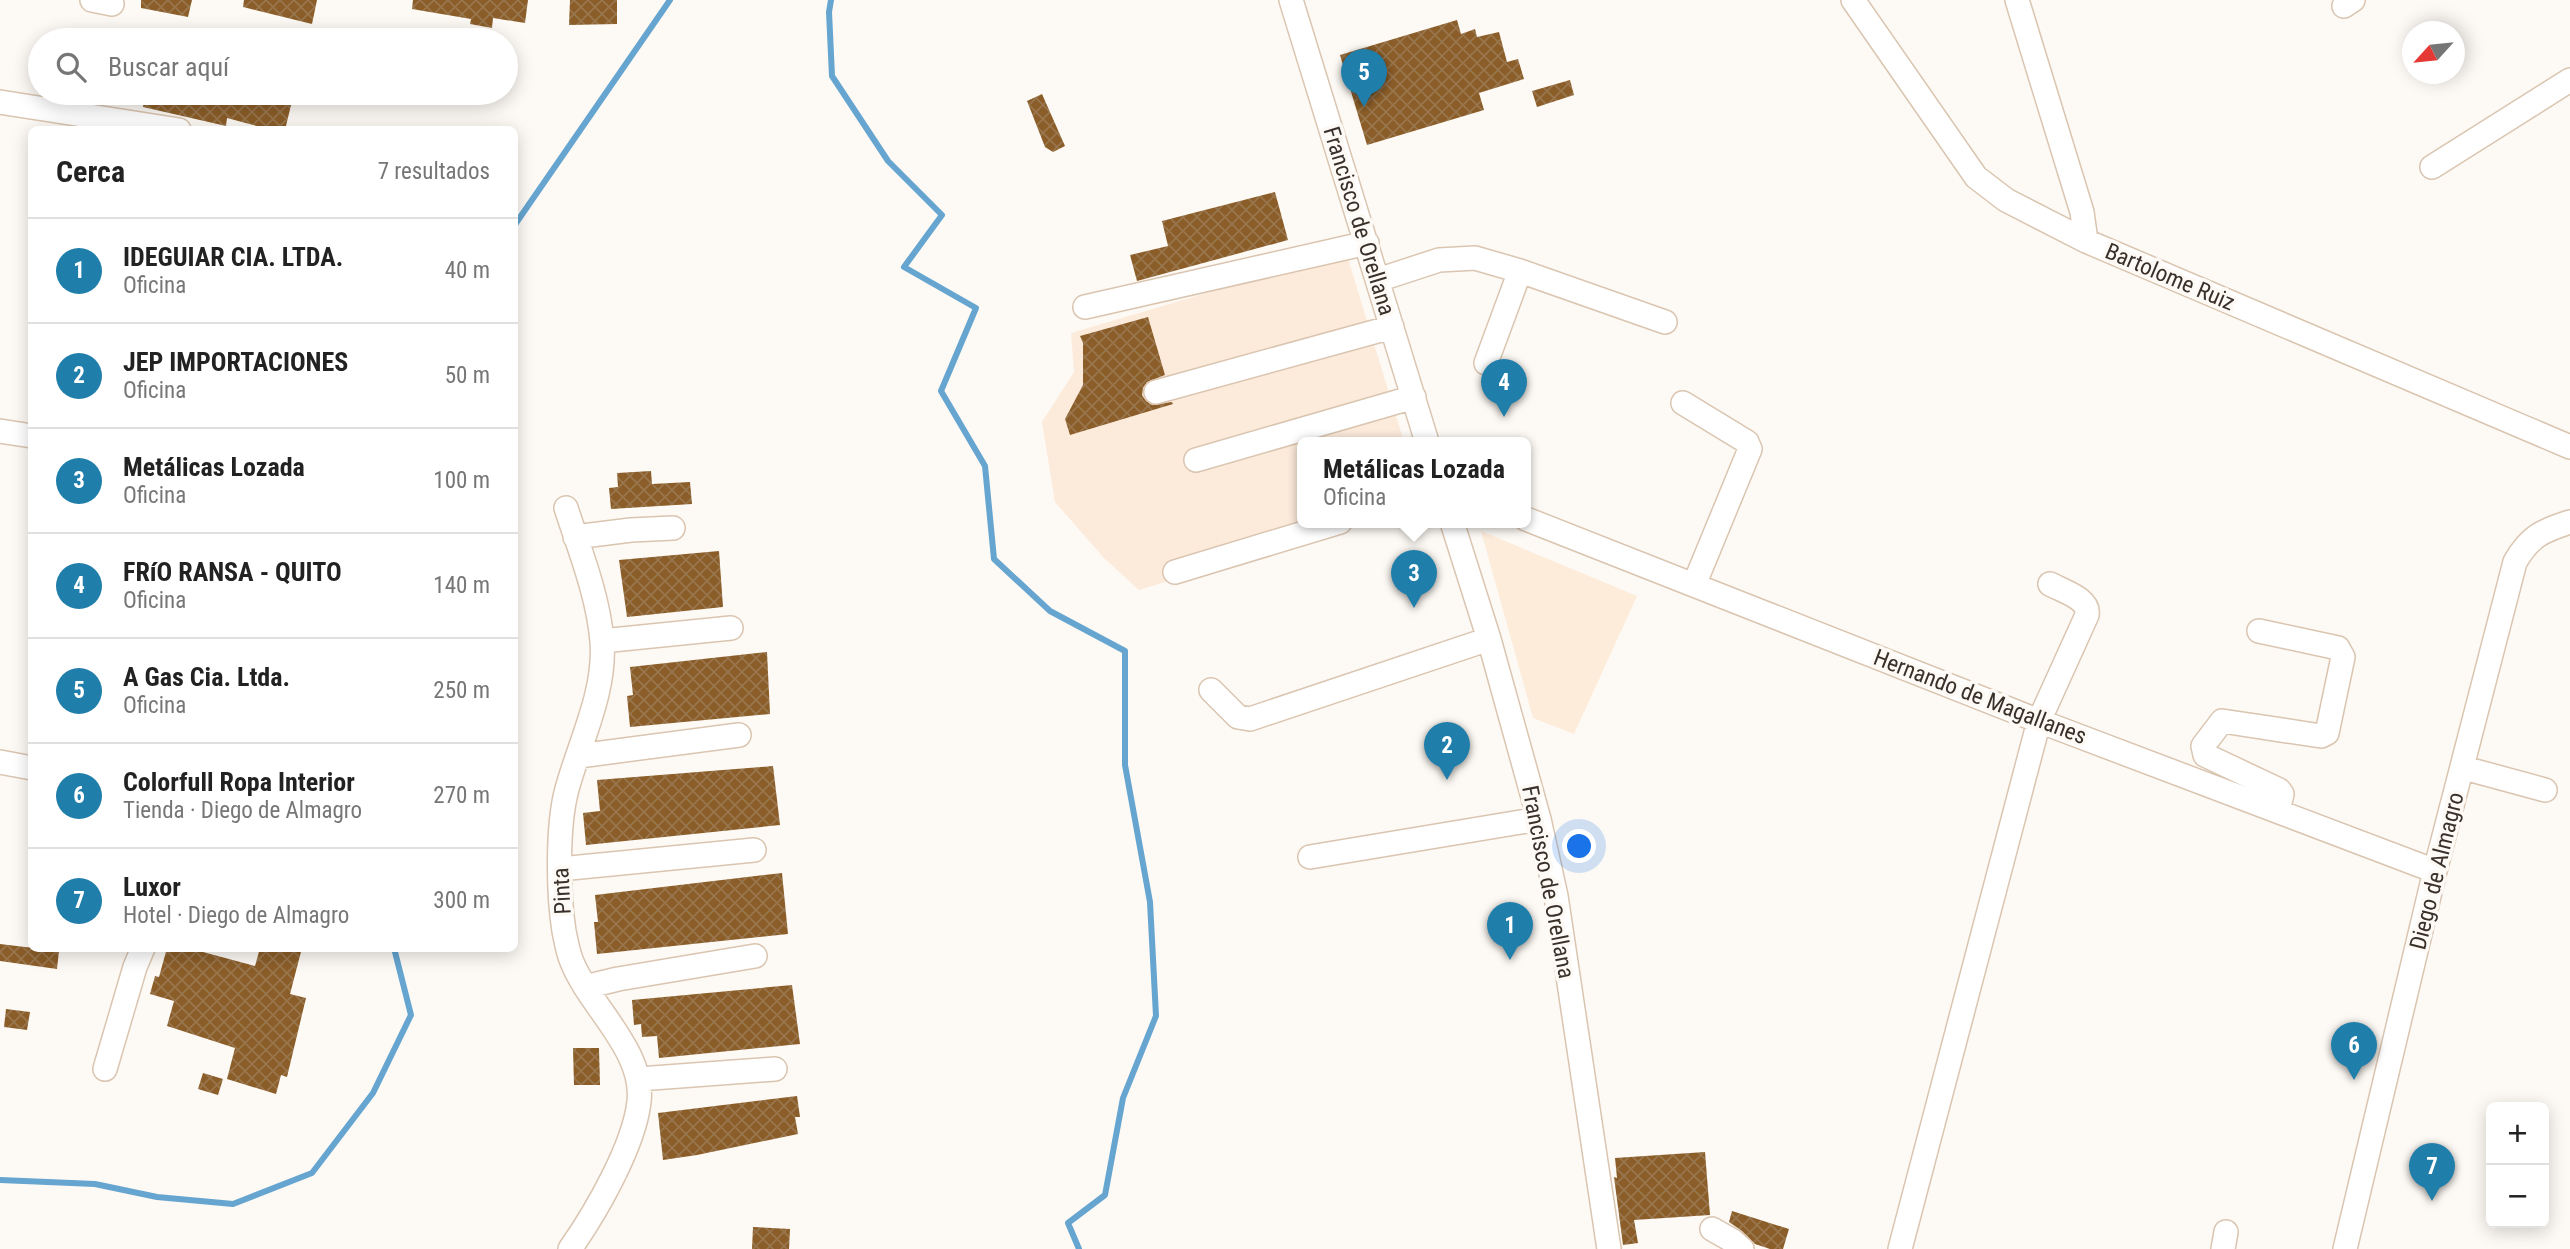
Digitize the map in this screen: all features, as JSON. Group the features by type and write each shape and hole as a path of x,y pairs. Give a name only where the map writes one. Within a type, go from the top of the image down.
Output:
{"street":[{"name":"Francisco de Orellana","path":"1292,0 1426,437"},
{"name":"Bartolome Ruiz","path":"1853,0 1976,177 2006,200 2086,241 2570,447"},
{"path":"2017,0 2075,189 2086,241"},
{"path":"2432,167 2570,80"},
{"path":"0,102 153,126"},
{"path":"1085,307 1367,243"},
{"path":"1378,280 1439,260 1475,258 1665,322"},
{"path":"1486,363 1520,271"},
{"path":"1156,393 1392,327"},
{"path":"1196,460 1414,397"},
{"path":"1683,403 1747,442 1750,449 1694,585"},
{"path":"0,431 28,435"},
{"name":"Pinta","path":"566,508 594,601 602,641 596,701 566,790 561,828 566,939 571,960 585,988 629,1054 639,1079 639,1103 625,1152 590,1221 570,1249"},
{"name":"Hernando de Magallanes","path":"1531,521 2039,721 2435,871"},
{"name":"Diego de Almagro","path":"2345,1249 2435,871 2464,768 2515,562 2526,543 2543,531 2570,522"},
{"path":"575,537 673,528"},
{"path":"1175,572 1320,528"},
{"name":"Francisco de Orellana","path":"1454,528 1489,639 1539,819 1556,896 1609,1249"},
{"path":"1900,1249 2039,721 2089,610 2086,603 2050,584"},
{"path":"602,641 731,628"},
{"path":"2259,631 2338,648 2343,657 2327,733 2321,736 2222,721 2203,746 2205,755 2279,790 2282,794 2278,811"},
{"path":"1211,690 1238,718 1250,719 1489,639"},
{"path":"579,756 739,735"},
{"path":"0,762 28,767"},
{"path":"2464,768 2545,790"},
{"path":"1310,857 1539,819"},
{"path":"561,869 754,850"},
{"path":"105,1069 135,967 142,952"},
{"path":"585,988 618,979 755,956"},
{"path":"639,1079 775,1069"},
{"path":"1712,1229 1734,1241 1742,1249"}],"shaded area":[{"path":"1346,252 1402,437 1297,437 1297,528 1339,528 1139,590 1104,558 1055,502 1042,422 1074,372 1071,333"},
{"path":"1481,531 1637,596 1574,734 1533,718"}],"building":[{"path":"141,0 192,0 188,17 141,8"},
{"path":"244,0 317,0 312,24 243,7"},
{"path":"413,0 528,0 525,23 493,18 492,28 470,24 471,19 412,9"},
{"path":"570,0 617,0 617,24 569,25"},
{"path":"1457,20 1461,34 1475,29 1477,37 1499,32 1507,62 1518,59 1524,79 1479,93 1484,110 1367,145 1340,55"},
{"path":"1570,80 1574,95 1537,107 1532,91"},
{"path":"1042,94 1065,146 1053,152 1045,147 1027,101"},
{"path":"291,105 286,126 257,126 227,118 226,126 143,107"},
{"path":"1275,192 1288,240 1137,281 1130,255 1168,246 1162,221"},
{"path":"1148,317 1165,375 1147,382 1142,395 1152,405 1173,404 1070,435 1065,419 1083,385 1083,343 1080,336"},
{"path":"651,471 652,484 690,482 692,504 611,509 609,488 618,487 617,473"},
{"path":"719,551 723,607 627,617 619,560"},
{"path":"767,652 770,714 630,727 627,696 633,695 630,667"},
{"path":"773,766 780,825 586,845 583,813 600,811 597,780"},
{"path":"782,873 788,934 597,954 595,895"},
{"path":"0,944 28,947 28,952 59,952 57,969 0,961"},
{"path":"166,952 203,952 255,966 259,952 301,952 290,994 306,998 287,1077 281,1075 276,1094 227,1079 235,1048 167,1026 174,1001 150,994 155,976 159,977"},
{"path":"792,985 800,1044 659,1058 657,1036 642,1037 641,1024 634,1025 632,1000"},
{"path":"6,1009 30,1012 27,1030 4,1027"},
{"path":"573,1048 599,1048 600,1085 574,1085"},
{"path":"203,1073 223,1079 218,1095 198,1089"},
{"path":"797,1096 800,1117 795,1117 798,1134 663,1160 658,1113"},
{"path":"1705,1152 1710,1215 1634,1220 1638,1243 1623,1245 1614,1177 1617,1178 1615,1158"},
{"path":"1732,1211 1789,1229 1783,1249 1770,1249 1755,1244 1729,1222"},
{"path":"753,1227 790,1229 789,1249 752,1249"}],"waterway":[{"path":"518,220 670,0"},
{"path":"831,0 829,12 832,76 888,161 942,215 904,267 976,308 941,391 985,466 994,559 1050,611 1125,651 1125,765 1150,902 1156,1016 1123,1098 1105,1195 1068,1223 1079,1249"},
{"path":"0,1180 95,1184 157,1197 233,1204 312,1173 373,1093 411,1015 395,952"}],"place":[{"name":"A Gas Cia. Ltda.","path":"1364,107"},
{"name":"FRíO RANSA - QUITO","path":"1504,417"},
{"name":"Metálicas Lozada","path":"1414,608"},
{"name":"JEP IMPORTACIONES","path":"1447,780"},
{"name":"IDEGUIAR CIA. LTDA.","path":"1510,960"},
{"name":"Colorfull Ropa Interior","path":"2354,1080"},
{"name":"Luxor","path":"2432,1201"}]}
